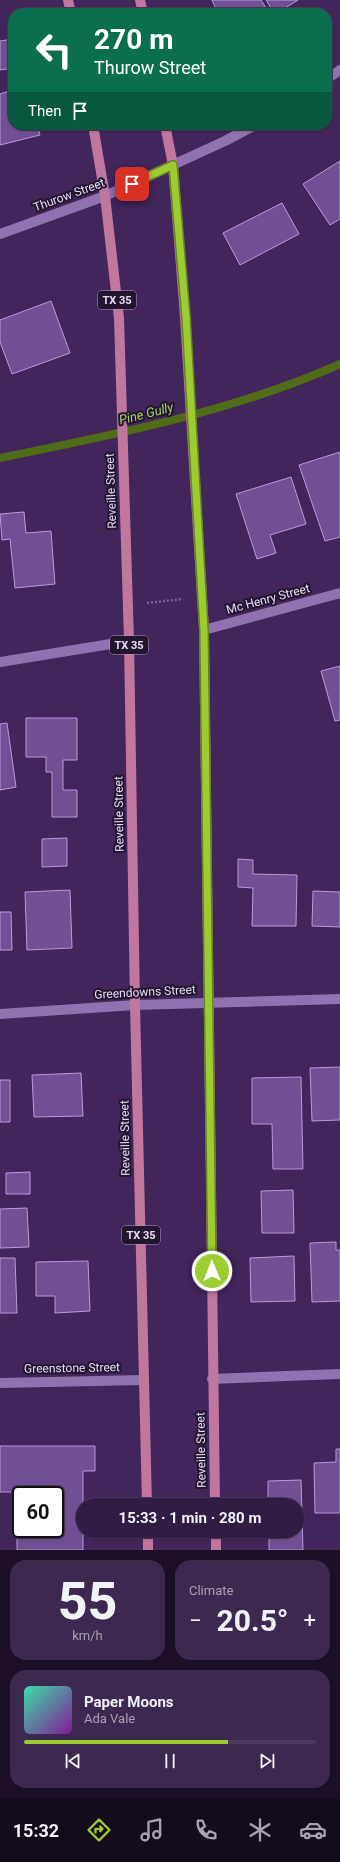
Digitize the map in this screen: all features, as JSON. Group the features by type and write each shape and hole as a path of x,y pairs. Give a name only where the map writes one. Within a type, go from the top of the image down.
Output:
{"main road":[{"name":"Reveille Street","path":"94,130 105,196 119,318 129,641 135,1005 147,1498"},
{"name":"Reveille Street","path":"166,130 173,165 189,374 192,447 204,630 212,1379 215,1498"},
{"path":"148,1538 148,1550"},
{"path":"216,1538 216,1550"}],"street":[{"name":"Thurow Street","path":"0,234 105,196 246,130"},
{"name":"Mc Henry Street","path":"204,630 340,593"},
{"path":"0,662 20,657 129,641"},
{"name":"Greendowns Street","path":"0,1014 135,1005 340,999"},
{"path":"212,1379 340,1374"},
{"name":"Greenstone Street","path":"0,1383 144,1380"}],"path":[{"path":"128,606 202,597"}],"building":[{"path":"212,0 261,0 266,8 216,8"},
{"path":"266,0 298,0 285,8 271,8"},
{"path":"8,40 8,69 0,70 0,41"},
{"path":"8,92 8,130 38,130 40,135 0,145 0,94"},
{"path":"340,161 340,219 330,225 303,184"},
{"path":"282,203 299,234 240,265 223,233"},
{"path":"51,301 70,353 12,374 0,342 0,320"},
{"path":"340,452 340,537 325,541 299,465"},
{"path":"291,477 306,524 270,535 276,553 257,559 236,494"},
{"path":"24,512 26,533 51,531 55,584 15,588 10,539 2,540 0,514"},
{"path":"340,666 340,720 335,721 321,671"},
{"path":"26,718 77,718 77,760 63,760 63,790 77,790 77,817 52,817 52,772 46,772 46,757 26,757"},
{"path":"7,723 16,787 0,790 0,724"},
{"path":"67,838 67,866 42,867 42,839"},
{"path":"238,859 253,860 253,874 297,875 296,926 252,926 253,888 238,887"},
{"path":"70,890 72,948 27,950 25,892"},
{"path":"313,891 340,892 340,927 312,926"},
{"path":"0,912 11,912 12,950 0,950"},
{"path":"340,1067 340,1120 312,1121 310,1068"},
{"path":"81,1073 83,1116 34,1117 32,1075"},
{"path":"301,1077 303,1169 273,1169 272,1124 252,1124 252,1078"},
{"path":"0,1080 10,1080 10,1122 0,1122"},
{"path":"30,1172 30,1194 6,1194 6,1173"},
{"path":"293,1190 294,1233 262,1233 261,1191"},
{"path":"27,1208 29,1247 0,1248 0,1209"},
{"path":"336,1242 336,1250 340,1250 340,1301 312,1302 310,1243"},
{"path":"294,1256 295,1301 251,1302 250,1258"},
{"path":"0,1258 15,1258 17,1313 0,1313"},
{"path":"88,1261 90,1311 55,1313 55,1296 36,1296 36,1262"},
{"path":"0,1446 95,1446 95,1471 83,1471 83,1498 76,1498 76,1538 83,1538 83,1550 17,1550 17,1538 64,1538 64,1486 12,1486 12,1492 0,1492"},
{"path":"336,1449 340,1449 340,1513 315,1513 314,1463 336,1462"},
{"path":"301,1480 302,1498 268,1498 268,1481"},
{"path":"269,1538 303,1538 303,1550 269,1550"}],"waterway":[{"name":"Pine Gully","path":"0,458 130,431 173,420 300,381 340,364"}],"route":[{"path":"132,184 173,165 186,317 192,447 204,630 212,1271"}]}
